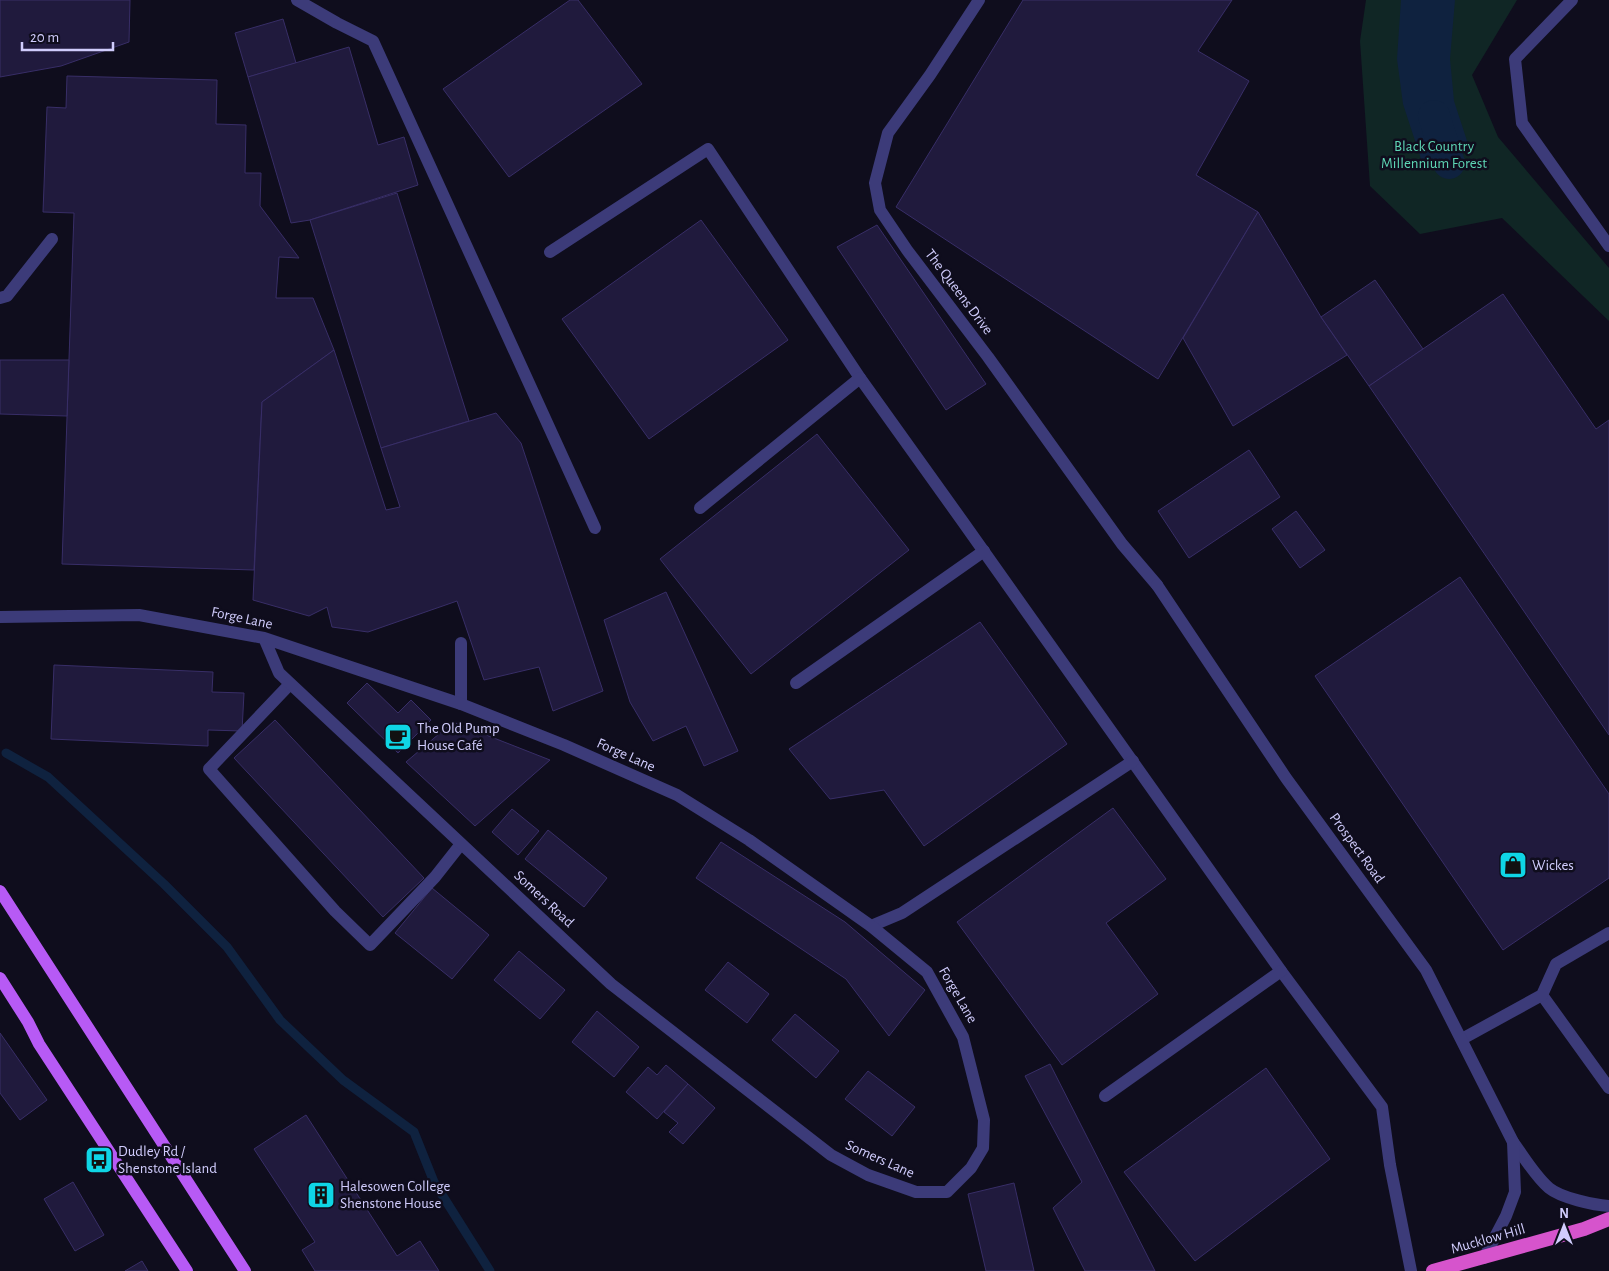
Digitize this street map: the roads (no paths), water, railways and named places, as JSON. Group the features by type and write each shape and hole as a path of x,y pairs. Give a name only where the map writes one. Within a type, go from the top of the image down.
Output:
{"highway":[{"name":"Mucklow Hill","path":"1433,1271 1584,1229 1609,1219"}],"main road":[{"path":"0,891 245,1271"},
{"path":"0,978 28,1022 39,1044 187,1271"}],"street":[{"path":"297,0 373,41 512,342 595,528"},
{"name":"The Queens Drive","path":"979,0 930,75 888,133 875,184 880,210 907,250 988,357 1122,544 1157,585"},
{"path":"1572,0 1515,59 1522,122 1609,246"},
{"path":"550,252 708,150 860,378 1281,971 1382,1107 1390,1165 1411,1271"},
{"path":"0,298 7,296 52,239"},
{"path":"700,508 860,378"},
{"path":"796,683 984,551"},
{"name":"Prospect Road","path":"1157,585 1286,778 1426,970 1513,1142 1531,1168 1550,1189 1575,1199 1609,1206"},
{"name":"Forge Lane","path":"0,617 139,615 264,638 461,704 564,745 677,795 749,840 872,926 927,972 963,1037 984,1120 982,1148 971,1168 947,1192 916,1192"},
{"name":"Somers Road","path":"264,638 279,673 290,684 611,984 831,1155"},
{"path":"461,643 461,704"},
{"path":"290,684 209,769 335,911 370,945 435,877 461,844"},
{"path":"872,926 902,913 1133,761"},
{"path":"1462,1039 1542,995 1556,964 1609,932"},
{"path":"1105,1096 1281,971"},
{"path":"1542,995 1609,1088"},
{"name":"Prospect Road","path":"1484,1258 1506,1216 1515,1192 1513,1142"},
{"name":"Somers Lane","path":"831,1155 868,1175 916,1192"}],"water":[{"path":"1401,0 1455,0 1450,59 1454,101 1470,150 1424,168 1403,104 1397,59"}],"waterway":[{"path":"1434,116 1449,163"},
{"path":"6,753 48,777 164,884 227,947 280,1020 343,1080 414,1132 434,1182 490,1271"}],"place":[{"name":"The Old Pump House Café","path":"398,737"},
{"name":"Wickes","path":"1513,865"},
{"name":"Dudley Rd / Shenstone Island","path":"99,1160"},
{"name":"Halesowen College Shenstone House","path":"321,1195"}],"park label":[{"name":"Black Country Millennium Forest","path":"1434,154"}]}
